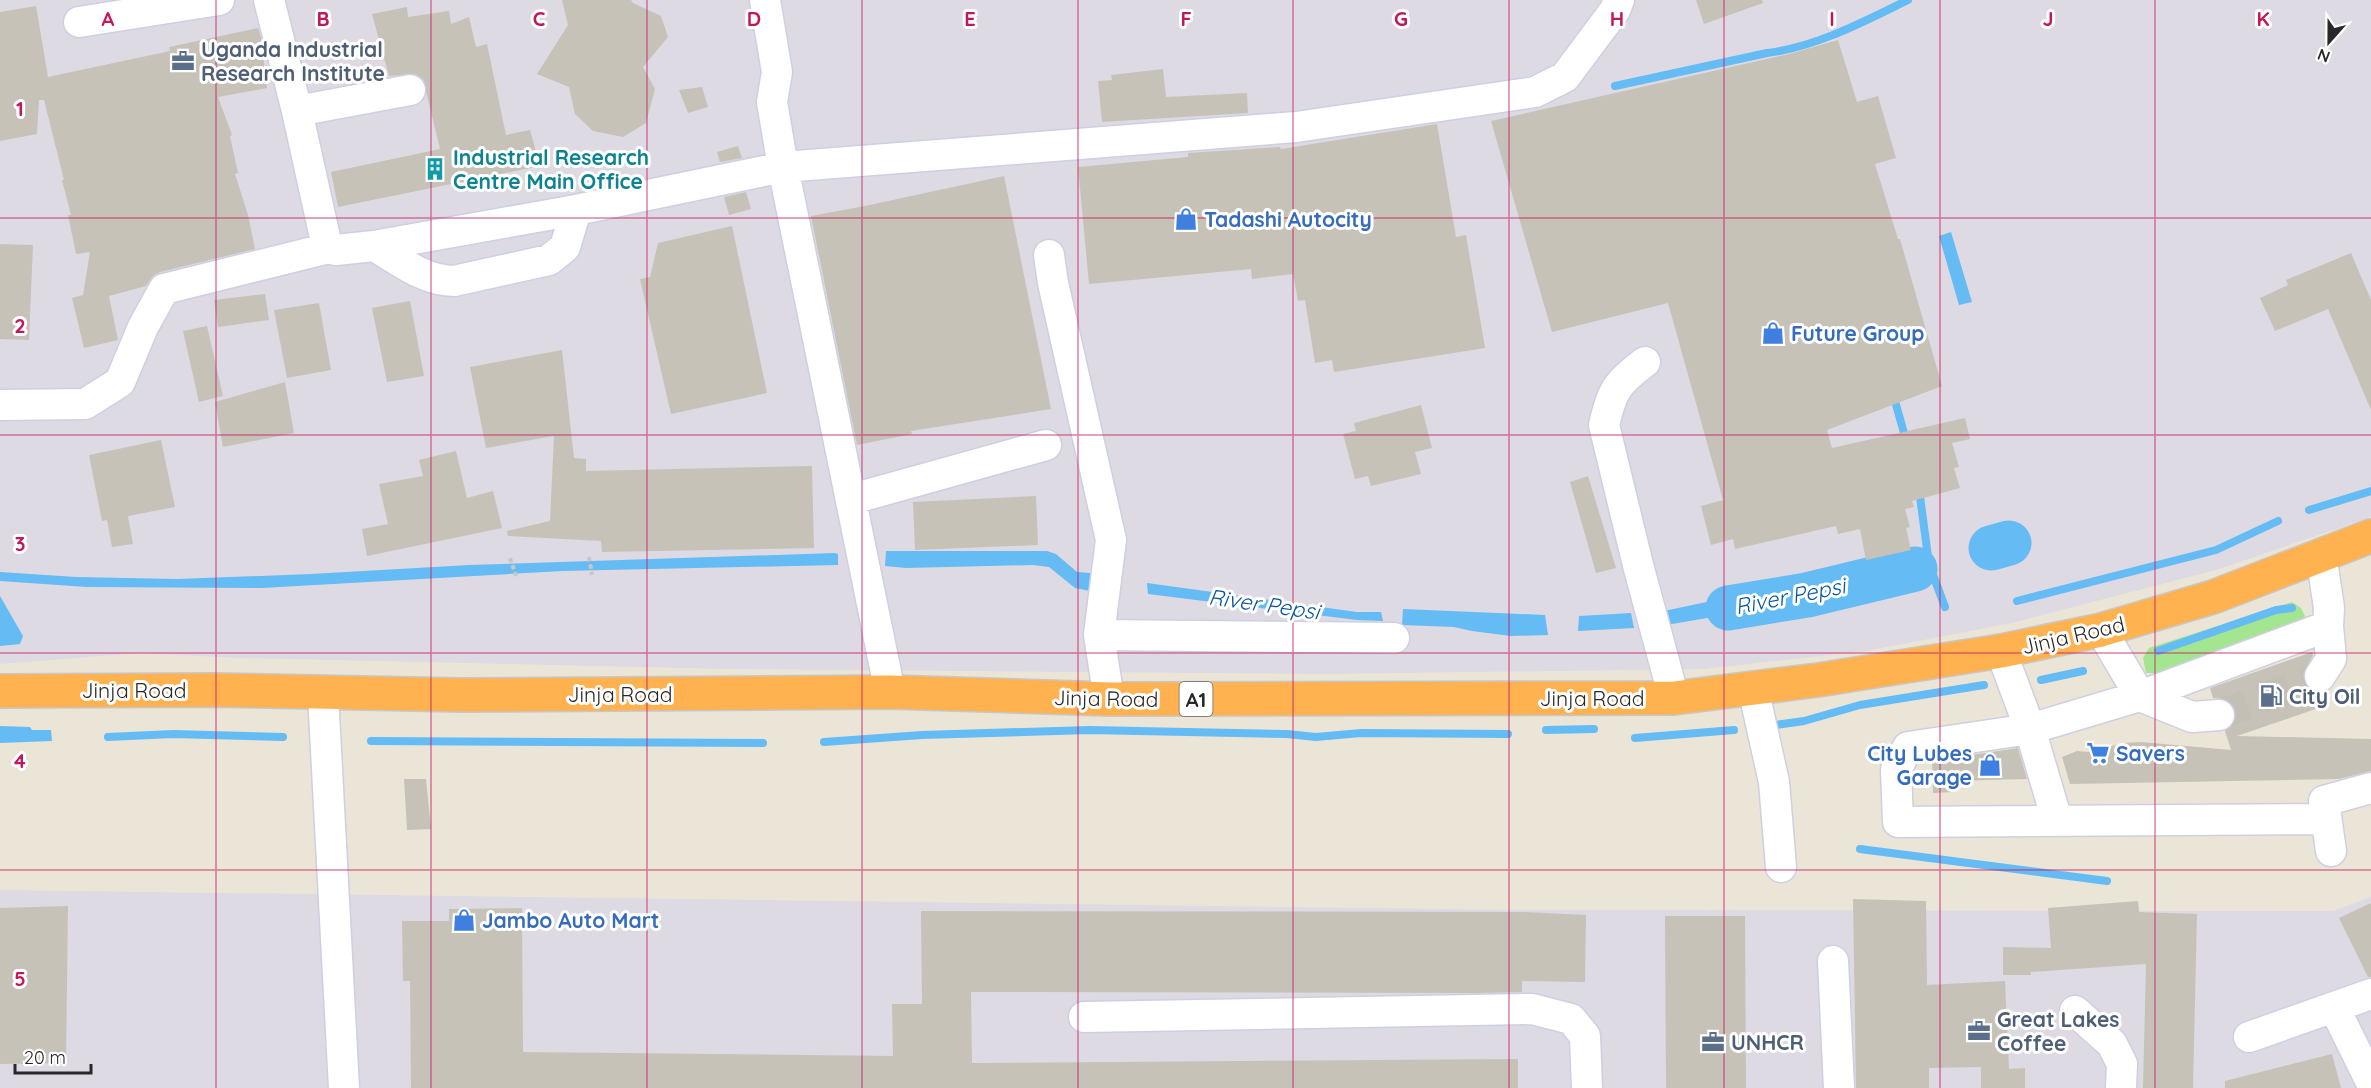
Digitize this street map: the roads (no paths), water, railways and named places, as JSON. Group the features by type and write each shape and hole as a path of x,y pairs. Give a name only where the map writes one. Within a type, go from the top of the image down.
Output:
{"highway":[{"name":"Jinja Road","path":"0,691 216,690 323,694 890,692 1109,699 1674,698 2001,651 2101,630 2213,597 2371,536"}],"lane":[{"path":"79,22 219,0"},
{"path":"269,0 329,248"},
{"path":"765,0 777,72 772,102 783,167 890,692"},
{"path":"0,405 85,404 120,382 143,327 164,289 329,248 336,250 374,246 576,210 783,167 1296,127 1535,92 1565,77 1615,10 1619,0"},
{"path":"297,111 410,90"},
{"path":"374,246 432,278 454,281 549,260 565,247 576,210"},
{"path":"1049,255 1053,284 1111,540 1100,635 1109,699"},
{"path":"1645,362 1622,379 1609,403 1604,425 1638,565 1674,698"},
{"path":"852,499 1046,445"},
{"path":"2320,676 2331,659 2329,608 2321,554"},
{"path":"2328,626 2140,696 2030,729 1908,747 1896,770 1898,822 2325,810 2371,788"},
{"path":"2101,630 2140,696 2192,717 2219,715"},
{"path":"1100,635 1394,638"},
{"path":"2001,651 2030,729 2056,817"},
{"path":"1753,688 1774,782 1781,867"},
{"path":"323,694 344,1088"},
{"path":"2325,810 2331,851"},
{"path":"1833,961 1839,1088"},
{"path":"2249,1037 2371,994"},
{"path":"2334,1007 2371,1082"},
{"path":"1084,1017 1532,1009 1571,1019 1585,1036 1587,1088"},
{"path":"2075,1011 2112,1044 2122,1064 2121,1088"}],"water":[{"path":"1951,232 1972,302 1959,305 1939,236"},
{"path":"886,551 1047,551 1056,554 1077,572 1091,573 1090,591 1075,588 1049,567 1033,565 906,568 885,566"},
{"path":"838,554 838,565 562,571 262,588 87,587 0,581 0,572 76,577 177,579 469,565"},
{"path":"1914,563 1916,576 1814,599 1811,586"},
{"path":"1147,583 1357,612 1381,612 1383,621 1357,620 1148,594"},
{"path":"1787,585 1791,604 1666,625 1664,611"},
{"path":"0,596 23,636 20,644 0,646"},
{"path":"1403,609 1545,615 1548,635 1511,636 1454,627 1402,625"},
{"path":"1631,613 1634,628 1578,631 1579,616"},
{"path":"0,726 51,730 52,741 0,743"}],"waterway":[{"path":"1615,86 1803,45 1839,32 1908,0"},
{"path":"1893,394 1906,440"},
{"path":"1919,489 1929,564 1945,607"},
{"path":"2309,510 2371,491"},
{"path":"2017,601 2216,550 2278,521"},
{"name":"River Pepsi","path":"1991,548 2009,543"},
{"name":"River Pepsi","path":"1728,608 1807,595 1915,569"},
{"path":"2158,651 2276,610 2292,608"},
{"path":"2041,680 2083,671"},
{"path":"1768,726 1804,721 1860,705 1984,685"},
{"path":"1546,730 1594,729"},
{"path":"824,742 922,735 1089,730 1287,734 1316,737 1361,733 1508,734"},
{"path":"1635,738 1734,730"},
{"path":"108,737 173,734 283,737"},
{"path":"371,741 763,743"},
{"path":"1860,849 2107,881"}],"tunnel":[{"path":"2219,715 2320,676"}],"place":[{"name":"Uganda Industrial Research Institute","path":"183,61"},
{"name":"Industrial Research Centre Main Office","path":"435,169"},
{"name":"Tadashi Autocity","path":"1186,219"},
{"name":"Future Group","path":"1773,333"},
{"name":"City Oil","path":"2271,696"},
{"name":"Savers","path":"2098,753"},
{"name":"City Lubes Garage","path":"1990,765"},
{"name":"Jambo Auto Mart","path":"464,920"},
{"name":"Great Lakes Coffee","path":"1979,1031"},
{"name":"UNHCR","path":"1713,1042"}]}
